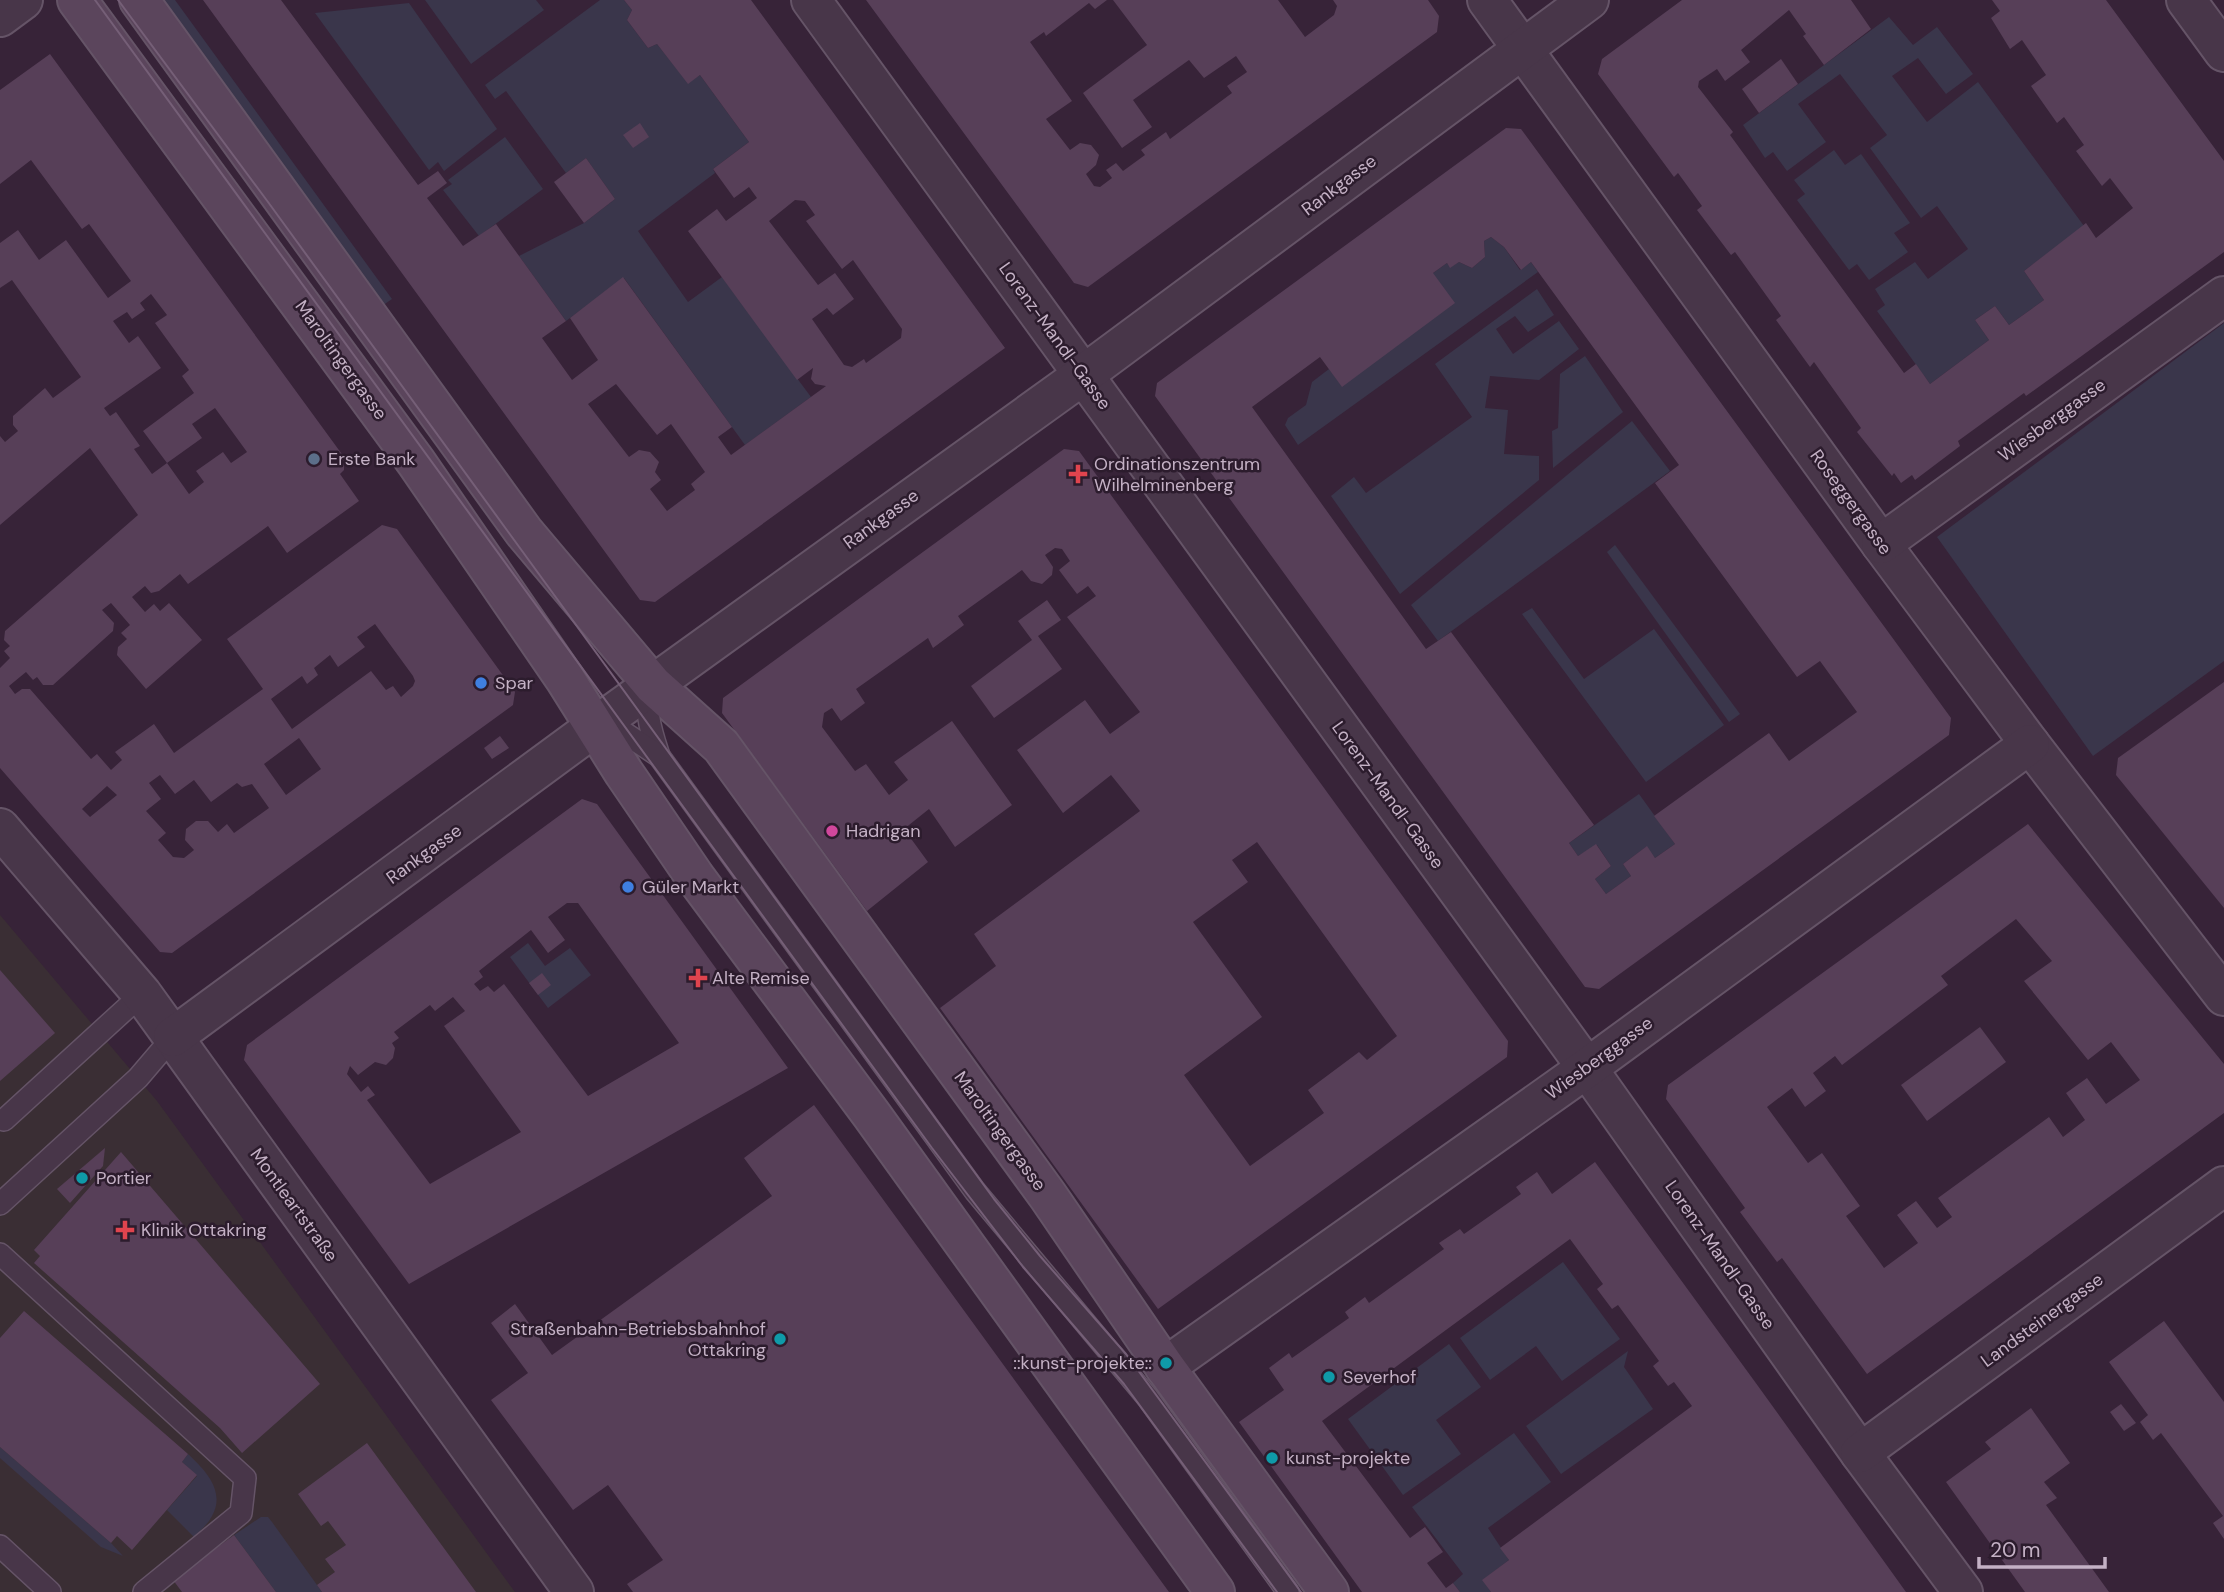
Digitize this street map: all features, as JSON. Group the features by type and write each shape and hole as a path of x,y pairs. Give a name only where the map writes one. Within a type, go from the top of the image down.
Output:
{"main road":[{"name":"Maroltingergasse","path":"77,0 416,462 695,877 871,1114 1215,1592"},
{"name":"Maroltingergasse","path":"139,0 524,532 653,685 721,746 1048,1196 1165,1367 1329,1592"}],"street":[{"path":"0,17 23,0"},
{"name":"Lorenz-Mandl-Gasse","path":"811,0 1587,1068 1860,1453 1963,1592"},
{"name":"Roseggergasse","path":"1487,0 1881,544 2030,744 2224,996"},
{"name":"Rankgasse","path":"173,1037 653,685 1083,375 1589,0"},
{"path":"2186,0 2224,52"},
{"name":"Wiesberggasse","path":"1881,544 2224,296"},
{"name":"Wiesberggasse","path":"1165,1367 1587,1068 2030,744"},
{"name":"Montleartstraße","path":"0,828 142,993 574,1592"},
{"name":"Landsteinergasse","path":"1860,1453 2224,1186"}],"lane":[{"path":"653,685 648,695 650,726 659,757"},
{"path":"596,727 620,730 659,757 975,1191 1147,1396 1288,1592"},
{"path":"4,1119 142,993"},
{"path":"4,1192 138,1078 173,1037"},
{"path":"0,1254 245,1478 242,1513 144,1592"},
{"path":"0,1546 50,1592"}],"shaded area":[{"path":"160,0 175,0 392,299 382,306"},
{"path":"425,0 536,0 544,10 471,64"},
{"path":"600,0 624,0 632,10 627,20 648,48 657,44 688,83 700,75 749,142 713,169 715,173 638,231 688,302 722,277 811,397 745,445 624,278 566,321 519,256 584,223 615,199 586,158 566,173 506,91 495,99 485,85"},
{"path":"409,3 497,129 444,171 438,162 429,170 315,13"},
{"path":"1889,17 1913,45 1937,27 1973,74 1946,94 1918,58 1892,76 1927,122 1978,82 2084,226 2024,271 2044,300 2009,325 1995,306 1975,320 1989,340 1930,384 1877,311 1885,305 1875,289 1915,262 1928,279 1968,249 1937,206 1921,218 1870,148 1887,135 1840,74 1798,104 1826,142 1787,171 1773,152 1765,158 1743,125"},
{"path":"505,137 543,189 479,236 443,190 452,184 448,180"},
{"path":"1834,150 1845,165 1861,154 1910,223 1894,233 1908,252 1869,280 1857,264 1849,270 1797,200 1805,194 1794,180"},
{"path":"1491,237 1504,247 1520,270 1531,262 1538,272 1298,445 1285,425 1288,418 1306,405 1312,382 1329,369 1342,386 1433,273 1447,263 1450,267 1459,262 1472,268 1485,257 1484,241"},
{"path":"1537,289 1554,315 1528,332 1515,316 1496,329 1513,354 1559,321 1579,349 1539,380 1490,376 1485,408 1508,410 1504,454 1539,456 1539,480 1400,594 1331,496 1354,477 1366,493 1472,417 1435,364"},
{"path":"2224,323 2224,661 2093,756 1937,537"},
{"path":"1585,356 1623,412 1553,468 1552,431 1558,428 1560,374"},
{"path":"1632,421 1670,471 1438,641 1411,605"},
{"path":"1615,545 1740,714 1729,722 1607,552"},
{"path":"1532,608 1584,679 1654,629 1724,725 1646,782 1522,614"},
{"path":"1639,794 1675,844 1655,858 1646,847 1623,864 1631,876 1606,894 1595,879 1611,866 1597,845 1578,856 1569,843"},
{"name":"Klinik Ottakring","path":"0,915 157,1101 515,1592 0,1592"},
{"path":"528,943 545,966 570,948 591,975 548,1008 510,957"},
{"path":"1563,1262 1620,1339 1562,1381 1536,1346 1490,1380 1460,1338"},
{"path":"1449,1344 1481,1387 1436,1420 1461,1454 1403,1495 1348,1419"},
{"path":"1628,1351 1624,1367 1653,1409 1561,1474 1526,1426"},
{"path":"1514,1433 1551,1482 1488,1528 1509,1560 1483,1580 1491,1592 1460,1592 1453,1583 1463,1574 1412,1507"},
{"path":"0,1447 123,1556 101,1547 0,1458"},
{"path":"188,1454 207,1474 217,1498 210,1519 194,1537 167,1510 197,1476 182,1462"},
{"path":"261,1517 268,1517 322,1592 276,1592 234,1535"}],"building":[{"path":"203,0 281,0 418,185 438,171 447,183 427,198 463,246 496,224 566,321 542,338 572,380 598,360 570,318 623,277 732,427 718,437 731,455 826,386 815,384 811,379 813,368 797,380 688,231 717,209 726,221 757,198 749,187 734,198 713,169 749,142 700,75 688,84 657,44 648,48 627,20 632,10 624,0 751,0 1005,348 655,602 640,600","holes":["795,200 805,201 815,215 806,221 842,269 853,260 902,329 901,338 866,363 864,359 852,367 844,365 812,319 827,308 833,315 854,299 835,273 818,285 769,221","616,384 657,435 671,424 705,472 691,484 695,490 667,511 650,489 661,480 655,472 659,462 650,452 639,450 629,457 588,404"]},
{"path":"866,0 1107,0 1095,9 1089,3 1046,36 1044,32 1030,42 1072,101 1046,119 1070,150 1080,143 1091,145 1099,155 1096,165 1086,174 1094,186 1100,187 1112,178 1106,170 1116,163 1123,171 1145,155 1141,150 1166,132 1170,139 1232,93 1227,86 1247,72 1236,56 1204,78 1189,60 1133,100 1152,127 1122,148 1083,93 1147,45 1113,0 1278,0 1305,37 1334,15 1337,6 1333,0 1428,0 1439,16 1437,32 1088,287 1074,283"},
{"path":"1682,0 1851,0 1871,29 1824,65 1803,36 1806,34 1789,10 1741,50 1750,62 1725,81 1717,69 1699,81 1698,87 1904,373 1916,364 1930,384 1989,340 1975,320 1995,306 2009,325 2044,300 2024,271 2086,223 2096,238 2133,208 2110,178 2102,186 2076,151 2084,145 2064,117 2057,123 2031,86 2046,75 2022,40 2010,49 1991,18 2000,11 1992,0 2106,0 2224,161 2224,252 2026,396 2024,393 1958,441 1960,446 1915,480 1912,475 1901,483 1894,473 1892,476 1857,432 1861,428 1814,362 1810,367 1776,320 1781,316 1735,252 1731,255 1697,210 1702,206 1678,173 1674,177 1598,74 1602,59"},
{"path":"50,54 344,457 344,470 340,474 359,501 287,553 268,526 188,584 180,574 159,591 151,593 145,586 132,597 145,612 154,604 160,611 169,603 202,640 146,689 117,655 118,647 127,639 121,633 130,625 111,603 102,610 114,623 113,631 53,685 43,685 37,677 33,680 26,672 9,686 15,694 22,689 30,689 91,759 97,754 111,770 122,760 115,752 154,724 174,753 263,689 227,639 382,525 397,529 515,692 513,705 172,953 160,952 0,768 0,668 10,658 4,651 10,646 4,640 5,631 138,515 90,448 0,525 0,436 5,442 18,431 13,425 13,416 45,388 53,398 81,377 12,280 0,288 0,243 18,230 39,260 66,240 108,298 131,281 89,224 82,229 31,160 0,184 0,90","holes":["151,294 167,315 155,323 189,370 182,376 194,393 143,431 167,463 152,474 134,449 140,446 116,412 110,416 104,408 161,368 138,336 129,343 113,321 127,312 132,319 145,310 140,303","215,408 247,452 231,463 223,452 196,471 204,482 189,494 167,463 202,438 192,424","375,624 413,676 413,686 401,697 393,686 386,690 371,671 292,729 271,699 302,676 307,684 318,675 314,668 330,655 338,667 365,647 357,637","299,738 321,769 286,795 264,764","160,775 175,794 194,780 211,802 237,783 242,787 252,784 269,808 234,833 227,824 218,832 208,821 196,821 186,829 185,840 194,850 184,858 173,857 158,840 166,833 146,811 161,799 149,783","107,786 117,795 90,817 82,809"]},
{"path":"1781,59 1798,84 1759,113 1742,89"},
{"path":"640,123 649,137 633,148 623,135"},
{"path":"1506,128 1521,129 1951,718 1949,735 1599,989 1585,987 1155,396 1157,383","holes":["1491,237 1504,247 1521,270 1531,262 1679,465 1655,483 1797,677 1820,661 1857,712 1789,761 1769,733 1654,816 1675,844 1655,858 1647,846 1623,864 1631,876 1606,894 1595,879 1611,866 1596,844 1578,856 1569,843 1594,825 1451,632 1426,649 1252,407 1320,357 1342,387 1455,303 1433,273 1447,263 1450,268 1459,262 1472,268 1485,257 1484,241"]},
{"path":"586,158 615,199 584,223 554,182"},
{"path":"1064,449 1079,451 1508,1041 1507,1057 1158,1309 940,1008 996,966 974,934 1140,811 1111,775 1063,813 1017,750 1085,700 1110,734 1140,712 1067,617 1096,596 1088,586 1077,594 1059,570 1070,561 1062,549 1055,548 1045,555 1053,567 1052,575 1042,584 1031,581 1022,570 958,616 964,625 933,648 928,638 856,689 865,703 841,721 832,708 824,713 822,727 855,771 866,764 889,795 908,780 894,762 952,721 1012,805 955,847 929,809 904,829 928,862 867,911 722,713 723,698","holes":["1257,842 1397,1036 1367,1060 1359,1052 1308,1090 1324,1113 1250,1166 1184,1075 1262,1017 1193,922 1248,882 1232,860"]},
{"path":"1047,600 1061,620 1038,636 1062,669 994,718 971,686 1032,640 1018,621"},
{"path":"2224,682 2224,908 2116,775 2118,758"},
{"path":"500,736 509,748 492,759 484,748"},
{"path":"582,799 597,804 788,1068 409,1284 244,1060 247,1045","holes":["567,903 578,903 679,1043 588,1096 504,984 494,992 488,986 480,991 474,984 483,977 479,971 531,930 548,953 565,940 548,917","453,997 465,1011 444,1026 521,1132 430,1184 367,1100 375,1095 368,1086 361,1092 347,1074 350,1066 358,1075 375,1062 386,1065 393,1058 395,1048 392,1043 399,1038 394,1032 430,1005 435,1011"]},
{"path":"2028,824 2224,1064 2224,1113 1867,1374 1782,1258 1777,1262 1740,1212 1745,1208 1666,1099 1668,1085","holes":["2016,919 2052,961 2024,981 2088,1060 2111,1042 2140,1080 2106,1104 2087,1078 2066,1093 2085,1120 2063,1137 2049,1117 1938,1198 1952,1217 1937,1228 1916,1201 1897,1215 1918,1243 1884,1268 1846,1216 1860,1206 1822,1153 1808,1163 1767,1107 1792,1088 1805,1107 1826,1091 1813,1073 1835,1056 1842,1065 1948,985 1941,976"]},
{"path":"0,970 55,1033 0,1081"},
{"path":"542,973 551,985 538,995 529,983"},
{"path":"1980,1027 2006,1062 1927,1121 1901,1085"},
{"name":"Straßenbahn-Betriebsbahnhof Ottakring","path":"814,1105 1169,1592 633,1592 627,1584 663,1560 608,1485 573,1510 491,1400 528,1373 491,1323 515,1304 552,1355 772,1196 744,1158"},
{"name":"Portier","path":"105,1148 103,1166 70,1203 57,1189"},
{"path":"121,1152 320,1384 242,1453 220,1428 34,1263 40,1256 34,1250"},
{"path":"1595,1162 1906,1592 1491,1592 1482,1580 1509,1560 1500,1548 1692,1406 1674,1382 1668,1386 1653,1366 1659,1361 1618,1305 1612,1309 1597,1289 1603,1284 1570,1239 1322,1421 1410,1538 1425,1527 1443,1552 1427,1563 1446,1588 1453,1583 1460,1592 1362,1592 1239,1422 1284,1390 1269,1368 1289,1353 1292,1358 1349,1318 1345,1312 1365,1297 1369,1303 1444,1249 1439,1243 1460,1229 1464,1234 1521,1194 1516,1187 1537,1172 1552,1194"},
{"path":"24,1311 188,1454 182,1462 197,1475 132,1550 117,1536 111,1543 0,1447 0,1338"},
{"path":"2164,1321 2224,1402 2224,1539 2213,1523 2223,1516 2161,1433 2153,1440 2140,1422 2148,1415 2109,1362"},
{"path":"2121,1404 2136,1423 2124,1431 2110,1412"},
{"path":"2031,1408 2070,1463 2044,1482 2057,1498 2046,1505 2109,1592 2025,1592 1946,1482 1991,1449 1985,1442"},
{"path":"367,1443 476,1592 322,1592 317,1585 335,1572 325,1559 346,1545 328,1521 321,1526 298,1494"},
{"path":"234,1535 276,1592 182,1592 173,1580"}],"tram line":[{"path":"95,0 932,1148 1023,1267 1124,1384 1277,1592"},
{"path":"118,0 994,1199 1126,1354 1301,1592"}],"place":[{"name":"Erste Bank","path":"314,459"},
{"name":"Ordinationszentrum Wilhelminenberg","path":"1078,474"},
{"name":"Spar","path":"481,683"},
{"name":"Hadrigan","path":"832,831"},
{"name":"Güler Markt","path":"628,887"},
{"name":"Alte Remise","path":"698,978"},
{"name":"Portier","path":"82,1178"},
{"name":"Klinik Ottakring","path":"125,1230"},
{"name":"Straßenbahn-Betriebsbahnhof Ottakring","path":"780,1339"},
{"name":"::kunst-projekte::","path":"1166,1363"},
{"name":"Severhof","path":"1329,1377"},
{"name":"kunst-projekte","path":"1272,1458"}]}
